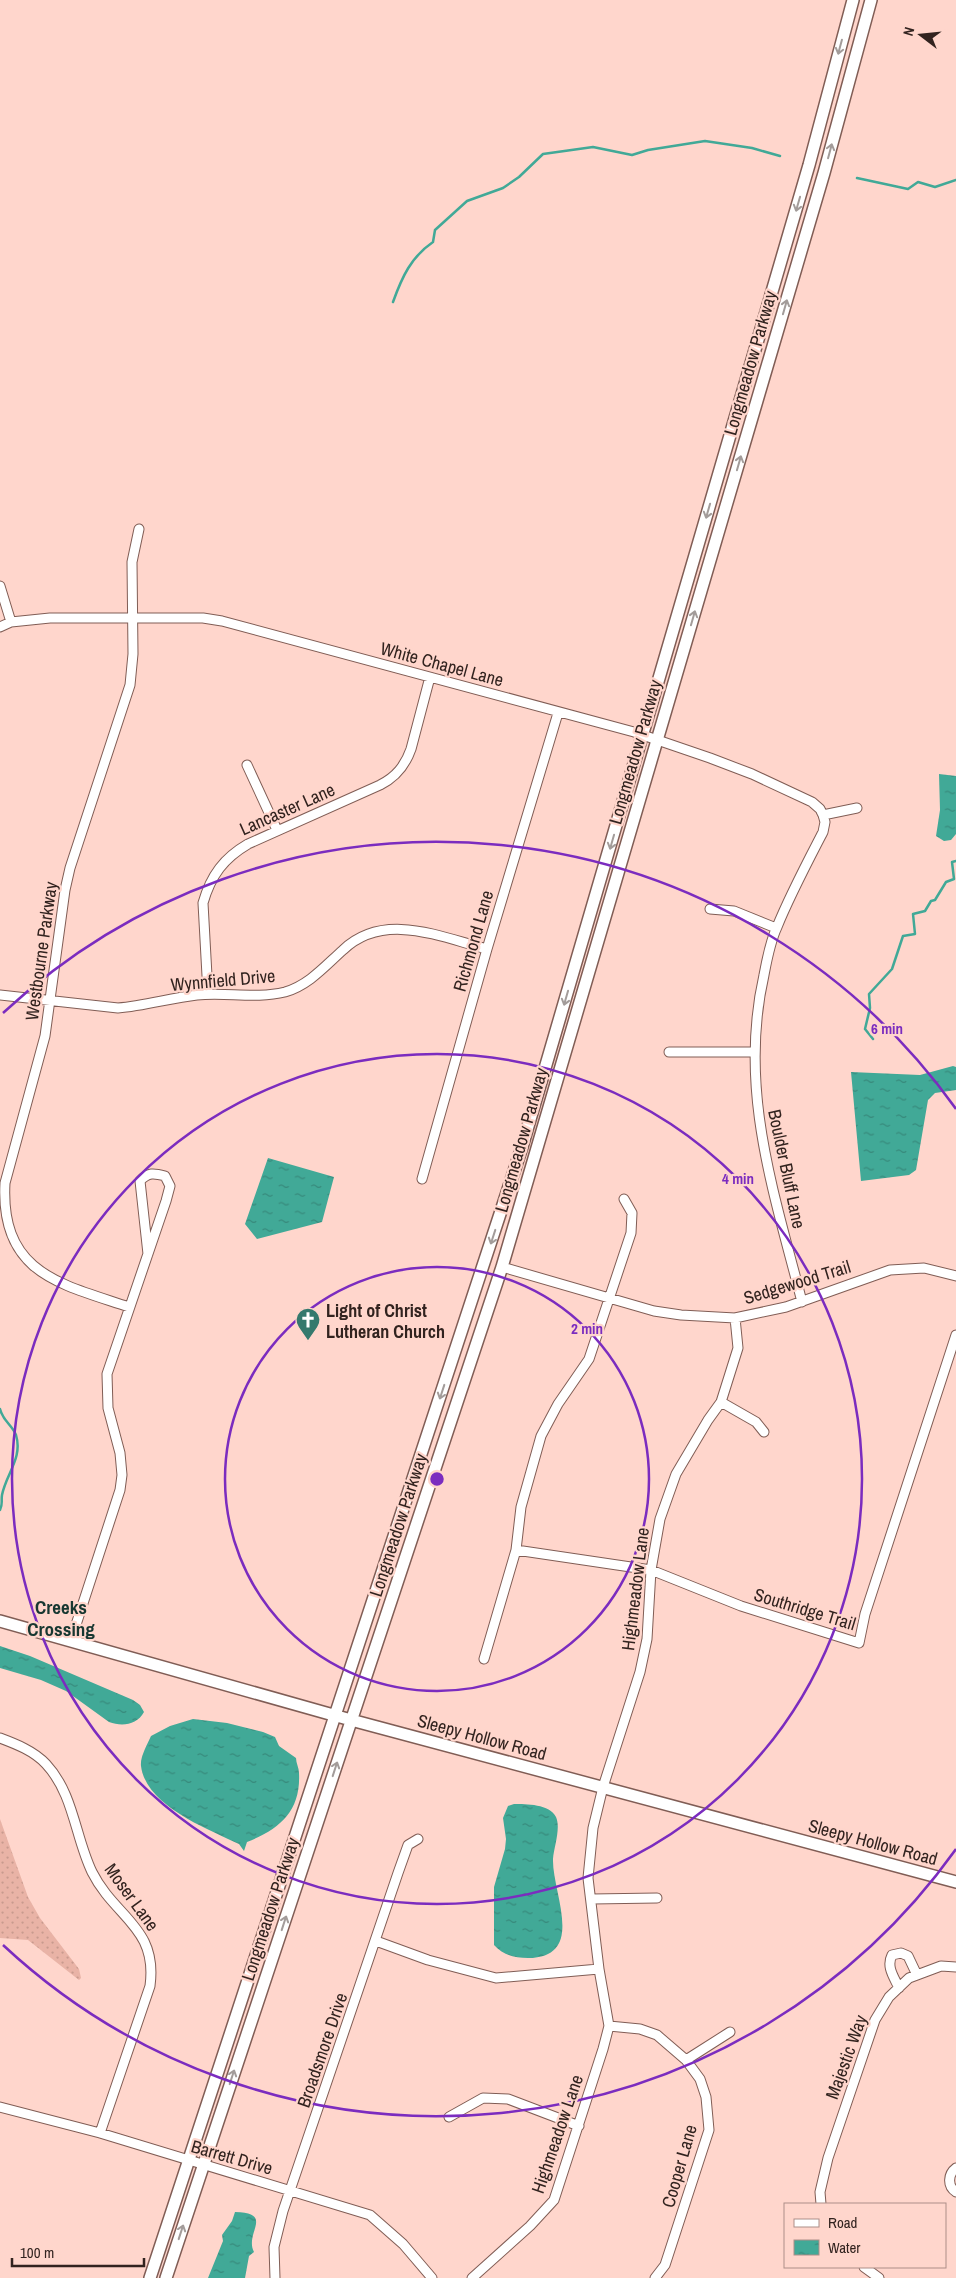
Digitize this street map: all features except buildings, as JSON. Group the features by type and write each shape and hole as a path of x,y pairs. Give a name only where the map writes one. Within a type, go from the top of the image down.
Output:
{"street":[{"name":"Longmeadow Parkway","path":"150,2278 522,1148 809,165 853,0"},
{"name":"Longmeadow Parkway","path":"166,2278 502,1267 824,173 871,0"},
{"name":"Westbourne Parkway","path":"129,1307 53,1282 30,1268 14,1250 5,1228 2,1200 4,1183 45,1036 65,890 70,868 130,685 133,654 132,562 139,529"},
{"path":"0,586 11,622"},
{"name":"White Chapel Lane","path":"0,627 11,622 50,618 203,618 222,621 643,735 752,774 812,802 824,815"},
{"name":"Lancaster Lane","path":"208,994 202,920 203,902 206,890 218,869 231,854 277,830 380,785 399,772 407,760 411,749 430,677"},
{"name":"Richmond Lane","path":"422,1179 487,949 558,712"},
{"path":"247,765 277,830"},
{"path":"824,815 857,808"},
{"name":"Boulder Bluff Lane","path":"802,1302 762,1146 756,1107 754,1052 759,994 776,928 823,832 824,815"},
{"path":"710,909 734,911 776,928"},
{"name":"Wynnfield Drive","path":"0,995 118,1008 208,994 262,995 284,992 302,986 350,943 366,934 384,929 406,928 487,949"},
{"path":"669,1052 754,1052"},
{"path":"71,1640 120,1490 122,1475 120,1453 108,1408 107,1374 148,1254 170,1186 165,1176 154,1173 146,1175 140,1181 148,1254"},
{"path":"484,1659 516,1550 521,1507 541,1436 558,1404 589,1359 631,1233 632,1213 624,1199"},
{"name":"Sedgewood Trail","path":"502,1267 610,1299 681,1315 735,1318 802,1302 890,1270 924,1268 956,1276"},
{"name":"Highmeadow Lane","path":"472,2278 530,2226 554,2200 579,2126 609,2026 599,1969 588,1878 593,1828 603,1787 640,1672 647,1639 651,1570 664,1504 676,1474 721,1402 738,1348 735,1318"},
{"name":"Southridge Trail","path":"516,1550 651,1570 741,1606 859,1643 865,1614 956,1335"},
{"path":"721,1402 756,1422 764,1432"},
{"name":"Sleepy Hollow Road","path":"0,1620 336,1716 956,1882"},
{"name":"Moser Lane","path":"0,1738 17,1744 46,1763 57,1779 73,1813 92,1872 101,1887 135,1927 149,1949 152,1969 150,1986 100,2134"},
{"name":"Broadsmore Drive","path":"275,2278 274,2247 283,2210 408,1845 418,1839"},
{"path":"592,1899 657,1898"},
{"path":"376,1942 428,1960 496,1978 599,1969"},
{"path":"899,1988 888,1962 892,1956 902,1953 908,1956 917,1975"},
{"name":"Majestic Way","path":"821,2203 820,2192 828,2158 875,2020 889,1997 908,1978 941,1966 956,1967"},
{"name":"Cooper Lane","path":"609,2026 640,2028 657,2035 686,2060 700,2079 706,2097 708,2130 665,2265 655,2278"},
{"path":"686,2060 730,2032"},
{"path":"449,2117 483,2098 508,2099 579,2126"},
{"name":"Barrett Drive","path":"0,2107 100,2134 188,2162 370,2215 403,2244 432,2278"},
{"path":"956,2168 950,2176 950,2184 956,2192"},
{"path":"865,2268 879,2278"}],"shaded area":[{"path":"0,1819 28,1897 40,1918 79,1969 81,1978 79,1980 28,1940 0,1938"}],"water":[{"path":"939,774 956,776 956,834 951,840 944,841 936,836 940,810"},
{"path":"953,1066 956,1067 956,1090 935,1093 928,1100 916,1170 909,1175 861,1181 851,1072 920,1075"},
{"path":"268,1158 334,1177 322,1222 257,1239 245,1224"},
{"path":"0,1646 30,1656 133,1700 140,1705 144,1712 137,1720 129,1724 109,1722 66,1691 41,1680 0,1668"},
{"path":"193,1719 227,1723 263,1732 275,1737 279,1746 296,1758 299,1771 299,1786 292,1808 286,1817 269,1831 247,1842 244,1851 239,1844 196,1823 166,1804 154,1793 145,1780 141,1762 151,1736 170,1726"},
{"path":"514,1804 549,1809 556,1817 558,1832 553,1859 562,1921 562,1935 557,1947 546,1955 528,1958 509,1955 494,1945 494,1887 506,1839 503,1818 508,1806"},
{"path":"235,2212 247,2213 256,2220 252,2238 254,2252 249,2256 245,2278 208,2278 223,2241 222,2235 232,2221"}],"waterway":[{"path":"393,302 408,268 419,254 433,242 435,230 467,201 503,188 519,177 543,154 593,147 632,155 648,150 705,141 752,148 780,156"},
{"path":"857,178 908,189 918,182 935,187 956,180"},
{"path":"873,1039 865,1029 870,1008 869,994 892,969 903,936 915,934 913,914 925,911 931,901 935,900 946,882 954,879 952,862 956,861"},
{"path":"0,1409 3,1417 16,1435 18,1443 16,1459 4,1487 0,1510"}],"place":[{"name":"Light of Christ Lutheran Church","path":"308,1341"}],"district":[{"name":"Creeks Crossing","path":"61,1618"}]}
